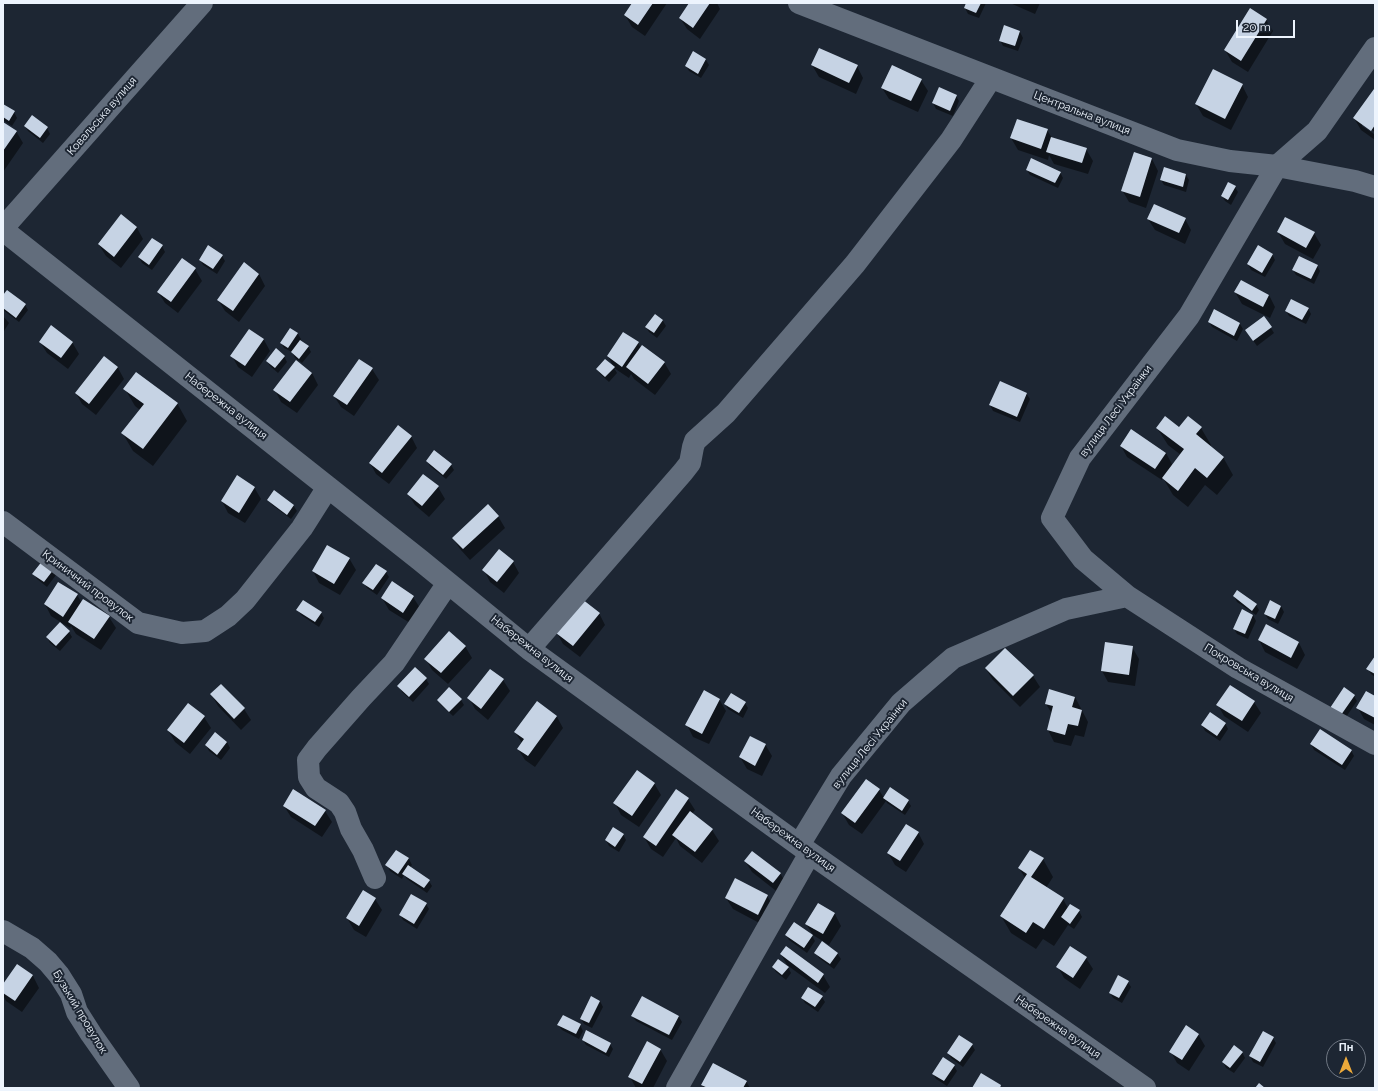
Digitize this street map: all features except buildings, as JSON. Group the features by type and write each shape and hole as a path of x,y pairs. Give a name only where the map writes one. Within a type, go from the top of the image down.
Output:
{"street":[{"name":"Ковальська вулиця","path":"3,229 202,3"},
{"name":"Центральна вулиця","path":"799,3 1177,150 1230,162 1277,166 1355,181 1375,187"},
{"name":"вулиця Лесі Українки","path":"1127,596 1083,559 1052,518 1080,458 1189,316 1277,166 1317,131 1375,48"},
{"path":"529,649 683,472 690,463 695,441 726,414 855,264 951,140 991,78"},
{"name":"Набережна вулиця","path":"3,229 448,582 529,649 804,849 1145,1088"},
{"name":"Криничний провулок","path":"3,522 138,623 182,633 205,631 228,616 245,600 302,528 328,487"},
{"path":"376,878 345,812 339,803 316,788 309,777 308,760 361,698 394,663 448,582"},
{"name":"вулиця Лесі Українки","path":"677,1088 842,776 901,703 953,658 1066,609 1127,596"},
{"name":"Покровська вулиця","path":"1127,596 1238,668 1375,744"},
{"name":"Бузький провулок","path":"3,931 32,948 48,962 59,975 71,994 77,1012 129,1088"}]}
